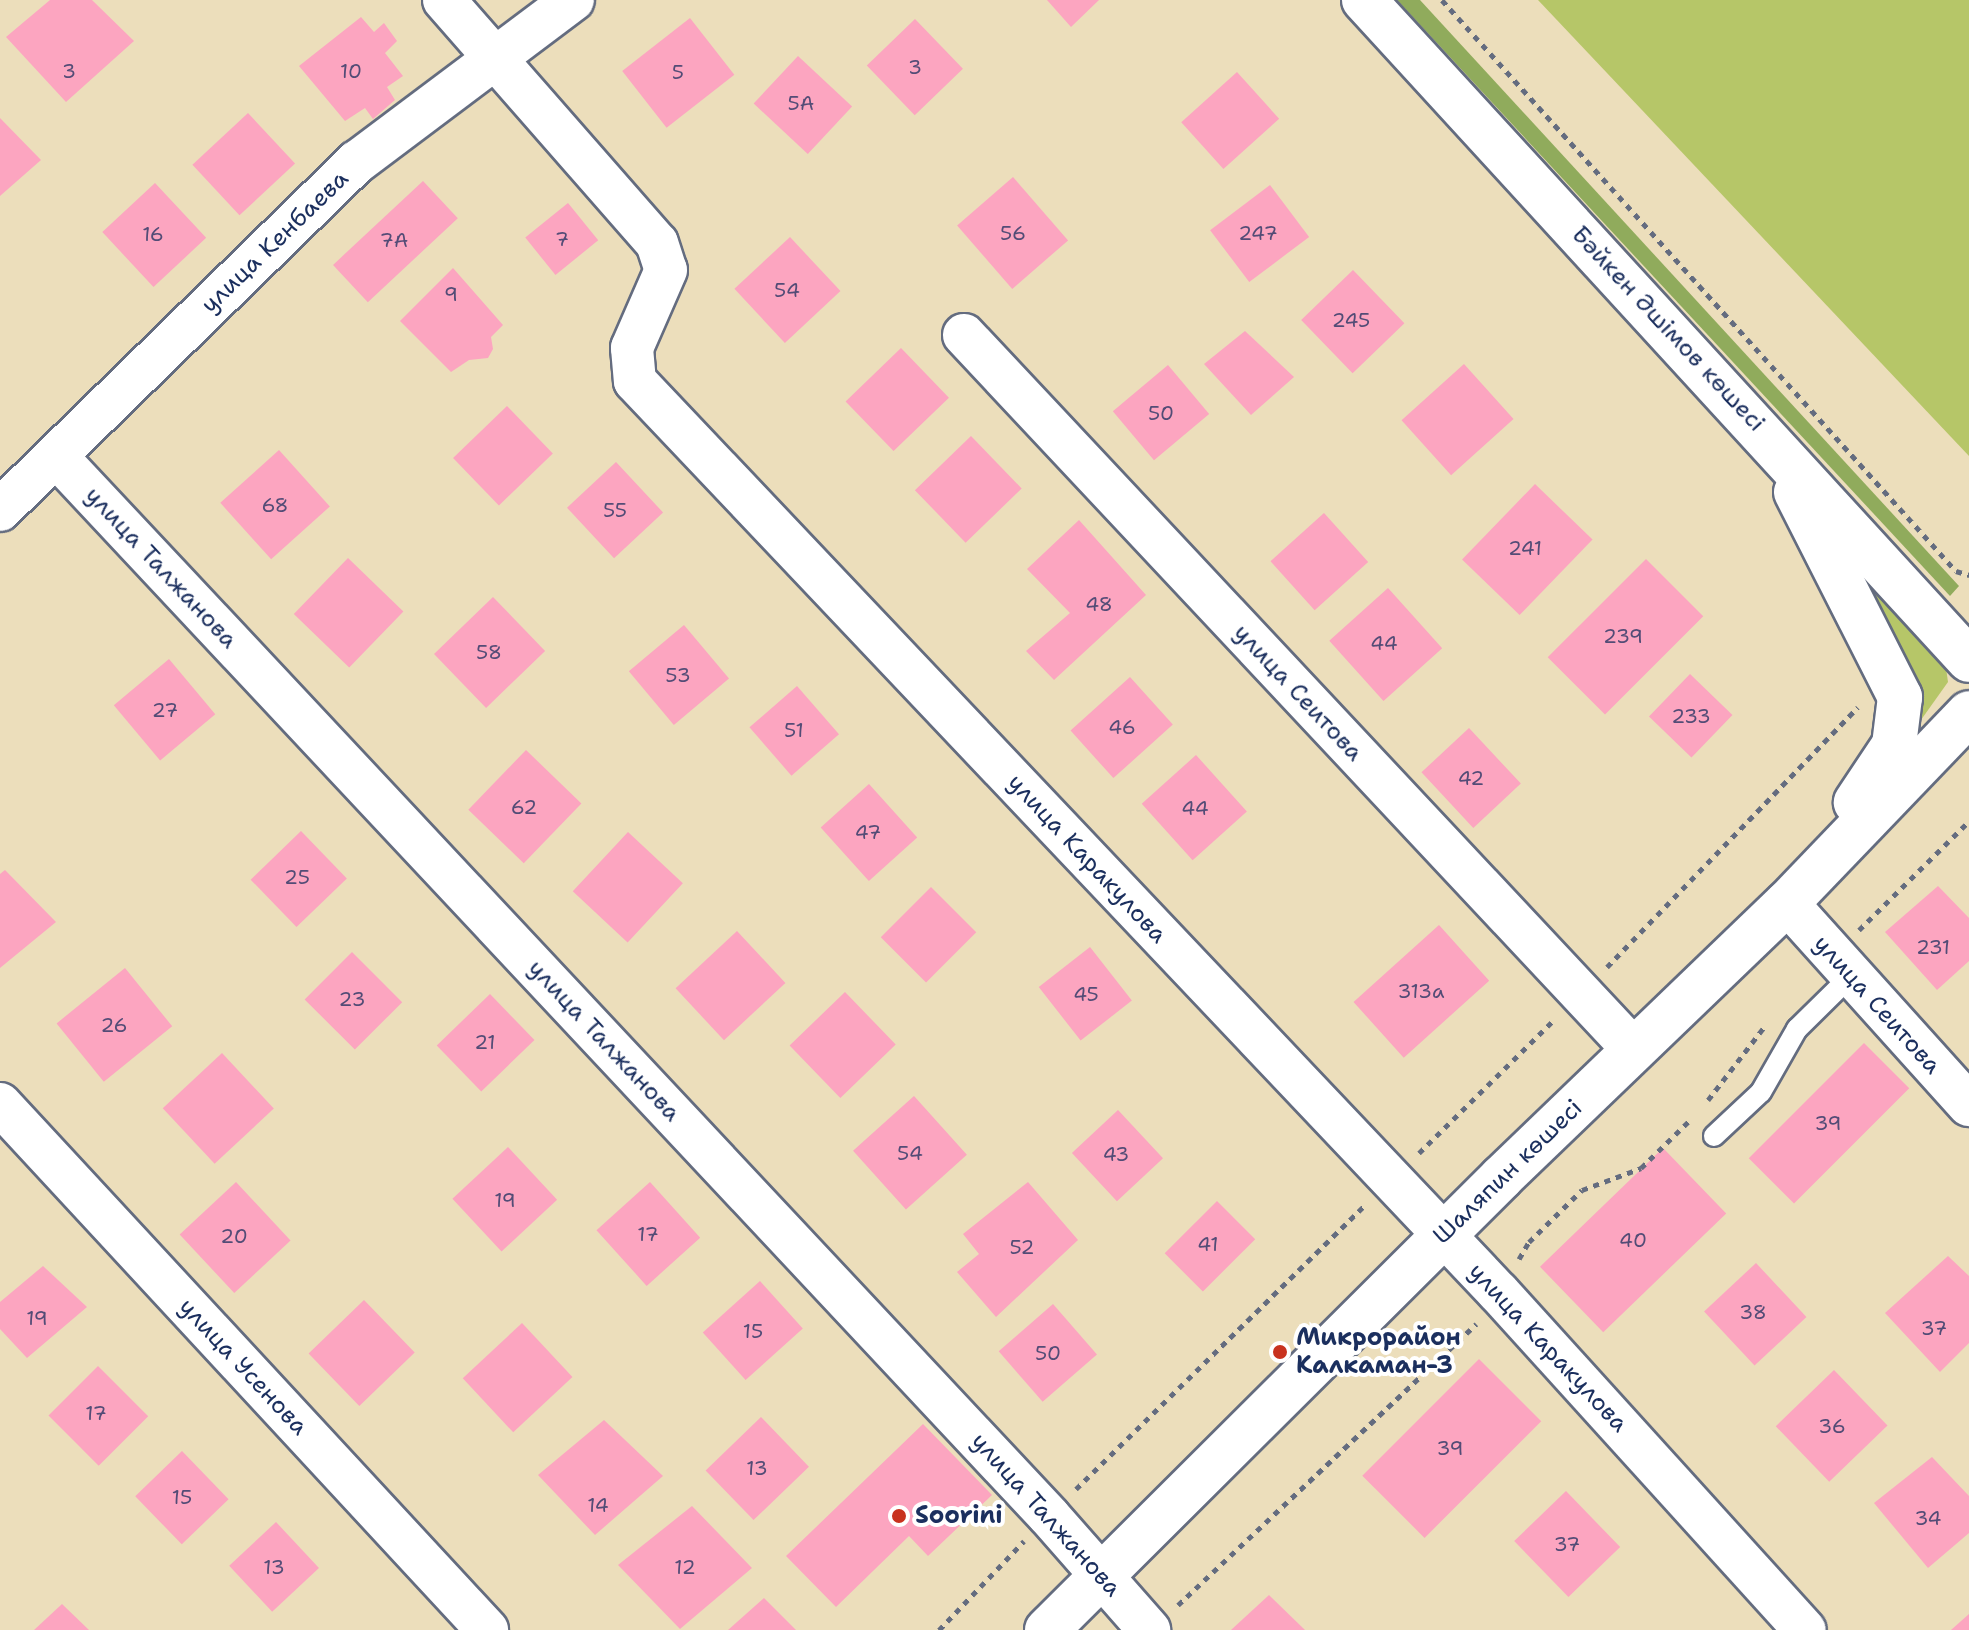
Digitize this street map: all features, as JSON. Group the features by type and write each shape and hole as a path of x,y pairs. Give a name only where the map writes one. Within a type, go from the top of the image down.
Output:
{"main road":[{"name":"Бәйкен Әшімов көшесі","path":"1364,0 1969,660"},
{"path":"1765,434 1891,672 1900,697 1894,745 1787,903"},
{"name":"Шаляпин көшесі","path":"1047,1630 1442,1236 1787,903 1969,713"}],"street":[{"name":"улица Каракулова","path":"444,0 657,243 666,270 632,348 635,381 1499,1293 1805,1630"},
{"name":"улица Кенбаева","path":"0,510 357,162 493,55 573,0"},
{"name":"улица Сеитова","path":"964,335 1634,1050"},
{"name":"улица Талжанова","path":"56,456 1101,1575 1162,1619"},
{"name":"улица Сеитова","path":"1787,903 1969,1105"},
{"name":"улица Усенова","path":"0,1104 487,1630"}],"lane":[{"path":"1714,1136 1761,1092 1797,1029 1841,966"}],"path":[{"path":"1442,0 1956,571 1969,575"},
{"path":"939,1630 1049,1516 1580,994 1891,672"},
{"path":"1841,966 1969,821"},
{"path":"1162,1619 1467,1337 1499,1293 1529,1242 1582,1190 1641,1168 1702,1109 1770,1021"}],"green space":[{"path":"1397,0 1420,0 1959,586 1950,596"},
{"path":"1538,0 1969,0 1969,456"},
{"path":"1838,548 1945,661 1948,682 1906,741"}],"building":[{"path":"50,0 92,0 134,41 66,102 6,37"},
{"path":"1047,0 1099,0 1071,27"},
{"path":"361,17 374,32 384,23 397,41 385,53 403,76 387,87 395,100 373,119 365,108 345,121 299,66"},
{"path":"690,18 734,75 667,128 622,71"},
{"path":"915,19 963,69 915,115 867,66"},
{"path":"798,56 852,106 808,154 754,104"},
{"path":"1237,72 1279,119 1223,169 1181,122"},
{"path":"248,113 295,163 239,215 192,165"},
{"path":"0,118 41,160 0,196"},
{"path":"1013,177 1068,240 1012,289 957,226"},
{"path":"423,181 458,218 368,302 333,265"},
{"path":"155,183 206,238 153,287 102,232"},
{"path":"1270,185 1309,237 1249,282 1210,230"},
{"path":"568,203 598,240 555,275 525,238"},
{"path":"790,237 840,291 785,343 734,289"},
{"path":"453,268 503,325 491,337 493,349 488,358 469,360 451,372 400,321"},
{"path":"1353,270 1404,323 1353,373 1301,320"},
{"path":"1245,331 1294,377 1251,415 1204,364"},
{"path":"901,348 949,398 894,451 846,401"},
{"path":"1464,364 1514,419 1451,475 1402,420"},
{"path":"1168,365 1209,414 1154,460 1113,411"},
{"path":"507,406 553,453 499,506 453,458"},
{"path":"971,436 1022,489 966,543 915,490"},
{"path":"279,450 330,506 271,559 220,503"},
{"path":"616,462 663,512 614,558 567,508"},
{"path":"1535,484 1593,540 1520,615 1462,560"},
{"path":"1324,513 1368,562 1315,610 1270,561"},
{"path":"1079,520 1146,595 1054,680 1026,651 1070,613 1027,569"},
{"path":"348,558 403,611 349,668 294,614"},
{"path":"1646,559 1703,616 1605,715 1548,657"},
{"path":"1388,588 1442,648 1383,701 1329,641"},
{"path":"493,597 545,651 486,708 434,654"},
{"path":"684,625 729,679 674,725 629,671"},
{"path":"169,659 215,714 160,760 114,705"},
{"path":"1690,674 1732,715 1691,757 1649,716"},
{"path":"1130,677 1173,725 1113,778 1071,731"},
{"path":"797,686 839,734 791,776 749,727"},
{"path":"1469,728 1521,784 1473,828 1421,772"},
{"path":"526,750 581,803 524,863 468,810"},
{"path":"1196,755 1247,811 1193,860 1142,804"},
{"path":"869,784 917,838 869,881 821,827"},
{"path":"301,831 347,878 296,927 251,880"},
{"path":"628,832 683,883 628,942 573,891"},
{"path":"5,870 56,922 0,968 0,874"},
{"path":"1938,886 1969,918 1969,961 1937,990 1885,932"},
{"path":"931,887 976,932 926,982 881,937"},
{"path":"1439,925 1489,981 1404,1058 1354,1002"},
{"path":"737,931 785,983 724,1040 676,988"},
{"path":"1090,947 1132,1001 1081,1041 1039,987"},
{"path":"352,952 402,1002 355,1050 305,999"},
{"path":"125,968 172,1026 104,1082 57,1023"},
{"path":"845,992 896,1045 840,1098 790,1045"},
{"path":"490,994 534,1040 481,1091 437,1045"},
{"path":"1864,1043 1909,1088 1794,1204 1749,1158"},
{"path":"222,1053 274,1109 215,1164 163,1108"},
{"path":"914,1096 967,1155 906,1210 853,1151"},
{"path":"1118,1110 1163,1158 1117,1201 1072,1153"},
{"path":"508,1147 557,1200 502,1251 452,1199"},
{"path":"1663,1148 1726,1213 1603,1332 1540,1267"},
{"path":"236,1182 291,1241 234,1293 180,1235"},
{"path":"650,1182 700,1238 647,1286 596,1230"},
{"path":"1028,1182 1078,1240 996,1317 957,1272 979,1254 963,1234"},
{"path":"1217,1201 1255,1239 1203,1292 1165,1253"},
{"path":"1948,1256 1969,1276 1969,1343 1940,1372 1885,1313"},
{"path":"1756,1263 1806,1317 1755,1366 1704,1311"},
{"path":"43,1266 87,1307 27,1358 0,1329 0,1302"},
{"path":"760,1281 803,1329 746,1380 703,1333"},
{"path":"364,1300 415,1353 359,1406 309,1353"},
{"path":"1053,1304 1097,1355 1043,1402 999,1351"},
{"path":"522,1323 572,1377 513,1432 463,1378"},
{"path":"1479,1359 1541,1421 1425,1538 1362,1476"},
{"path":"98,1366 148,1416 99,1466 49,1415"},
{"path":"1834,1370 1887,1425 1829,1482 1776,1426"},
{"path":"761,1417 809,1467 754,1520 706,1470"},
{"path":"604,1420 663,1476 595,1535 538,1475"},
{"name":"Soorini","path":"923,1424 992,1495 928,1556 909,1536 836,1607 786,1556"},
{"path":"182,1451 229,1499 182,1544 135,1496"},
{"path":"1932,1457 1969,1496 1969,1533 1928,1568 1874,1503"},
{"path":"1566,1491 1620,1547 1568,1597 1514,1541"},
{"path":"692,1506 752,1568 680,1629 618,1565"},
{"path":"276,1522 319,1568 272,1612 229,1566"},
{"path":"1269,1595 1305,1630 1231,1630"},
{"path":"764,1598 796,1630 728,1630"},
{"path":"62,1604 89,1630 34,1630"},
{"path":"1969,1614 1969,1630 1951,1630"}],"place":[{"name":"Микрорайон Калкаман-3","path":"1280,1352"},
{"name":"Soorini","path":"899,1516"}]}
